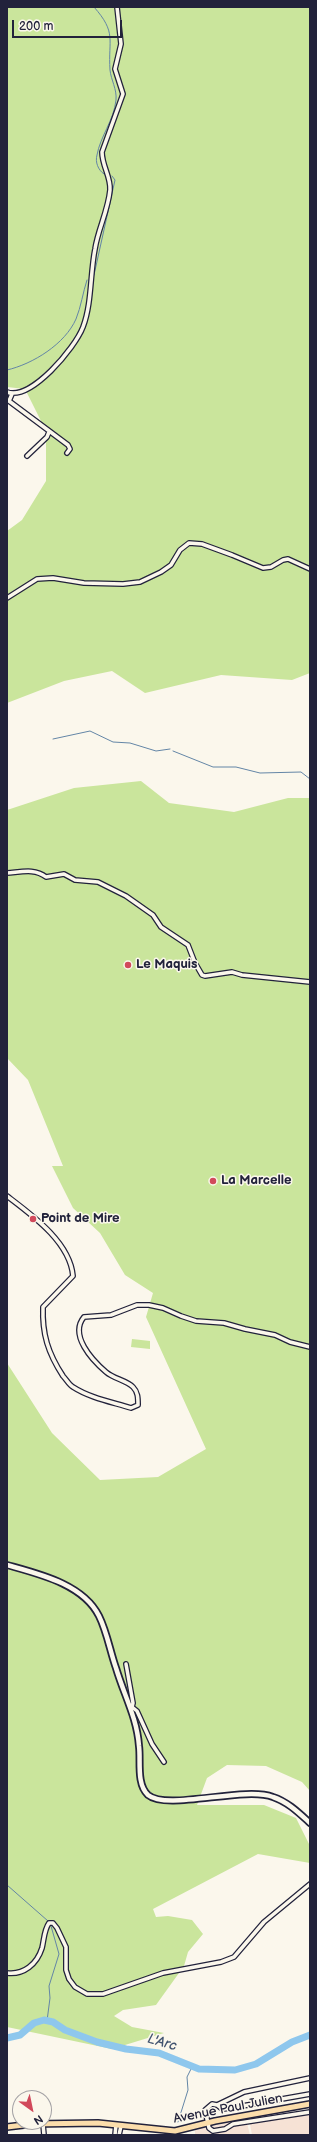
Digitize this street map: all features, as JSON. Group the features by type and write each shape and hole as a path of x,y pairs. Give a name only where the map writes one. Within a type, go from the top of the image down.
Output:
{"main road":[{"name":"Avenue Paul Julien","path":"52,2124 98,2123 175,2131 208,2122 310,2104"}],"street":[{"path":"7,392 12,394 22,392 32,387 58,363 78,337 87,314 95,250 110,191 109,179 103,161 102,152 121,104 123,94 115,69 121,44 117,7"},
{"path":"12,394 8,403 68,445 70,449 67,453"},
{"path":"27,456 47,437 49,432"},
{"path":"7,598 37,579 53,578 84,583 116,584 140,582 161,572 171,565 180,550 189,543 202,544 263,568 271,567 283,560 288,559 310,569"},
{"path":"7,873 33,871 40,872 46,877 64,874 75,880 98,882 126,896 153,915 161,927 188,945 195,963 202,975 206,976 232,972 242,975 310,982"},
{"path":"7,1196 42,1224 72,1266 73,1276 43,1307 42,1319 46,1346 56,1366 71,1387 131,1408 138,1405 138,1396 134,1388 106,1372 88,1353 81,1341 78,1330 80,1322 84,1317 111,1315 137,1304 163,1308 181,1316 196,1320 224,1323 275,1335 290,1342 310,1347"},
{"path":"7,1564 65,1585 82,1596 95,1609 103,1626 116,1669 132,1708 138,1731 142,1784 148,1795 154,1799 169,1800 264,1794 284,1802 310,1823"},
{"path":"126,1664 133,1703 132,1708"},
{"path":"132,1708 137,1711 152,1744 164,1762"},
{"path":"7,1974 19,1973 28,1969 35,1962 42,1947 49,1923 53,1923 57,1928 66,1947 66,1970 69,1979 75,1987 87,1994 103,1994 163,1973 221,1962 234,1957 264,1922 310,1884"},
{"path":"217,2105 228,2098 254,2090 284,2082 310,2078"},
{"path":"310,2094 222,2108 212,2104 206,2108 210,2130 221,2133 233,2124 310,2112"},
{"path":"115,2135 118,2126"},
{"path":"118,2126 119,2135"}],"shaded area":[{"path":"310,2113 310,2135 252,2135 250,2124"},
{"path":"246,2119 250,2135 195,2135 195,2130"}],"green space":[{"path":"7,7 310,7 310,673 292,680 221,675 145,693 112,671 64,681 7,703 7,531 22,520 46,481 46,431 25,389 7,387"},
{"path":"141,781 169,803 234,812 288,798 310,798 310,1791 302,1782 266,1766 227,1765 207,1778 197,1805 264,1805 296,1818 310,1846 310,1863 258,1854 153,1909 156,1917 168,1916 192,1920 203,1934 188,1952 184,1966 156,2005 123,2010 114,2016 132,2027 164,2033 112,2049 7,2027 7,1363 52,1433 100,1480 158,1477 206,1449 146,1317 153,1293 125,1275 100,1233 73,1208 52,1166 63,1166 28,1080 7,1058 7,810 74,788"},
{"path":"132,1339 150,1341 150,1349 131,1347"}],"waterway":[{"path":"94,7 106,23 109,30 110,70 116,96 113,114 96,158 99,168 104,174"},
{"path":"94,275 115,180 112,176"},
{"path":"7,370 37,358 47,352 64,337 76,319 87,280"},
{"path":"53,739 90,731 113,742 130,743 156,751 170,749"},
{"path":"173,751 213,767 236,767 260,773 301,772 310,779"},
{"path":"7,1885 48,1921"},
{"path":"47,2021 50,1998 49,1986 59,1954 51,1926"},
{"name":"L'Arc","path":"7,2038 20,2035 34,2023 44,2020 53,2022 65,2030 97,2042 126,2049 159,2053 199,2069 235,2070 256,2064 292,2042 310,2035"},
{"path":"178,2122 188,2090 187,2077 192,2067"}],"place":[{"name":"Le Maquis","path":"128,965"},
{"name":"La Marcelle","path":"213,1181"},
{"name":"Point de Mire","path":"33,1219"}]}
